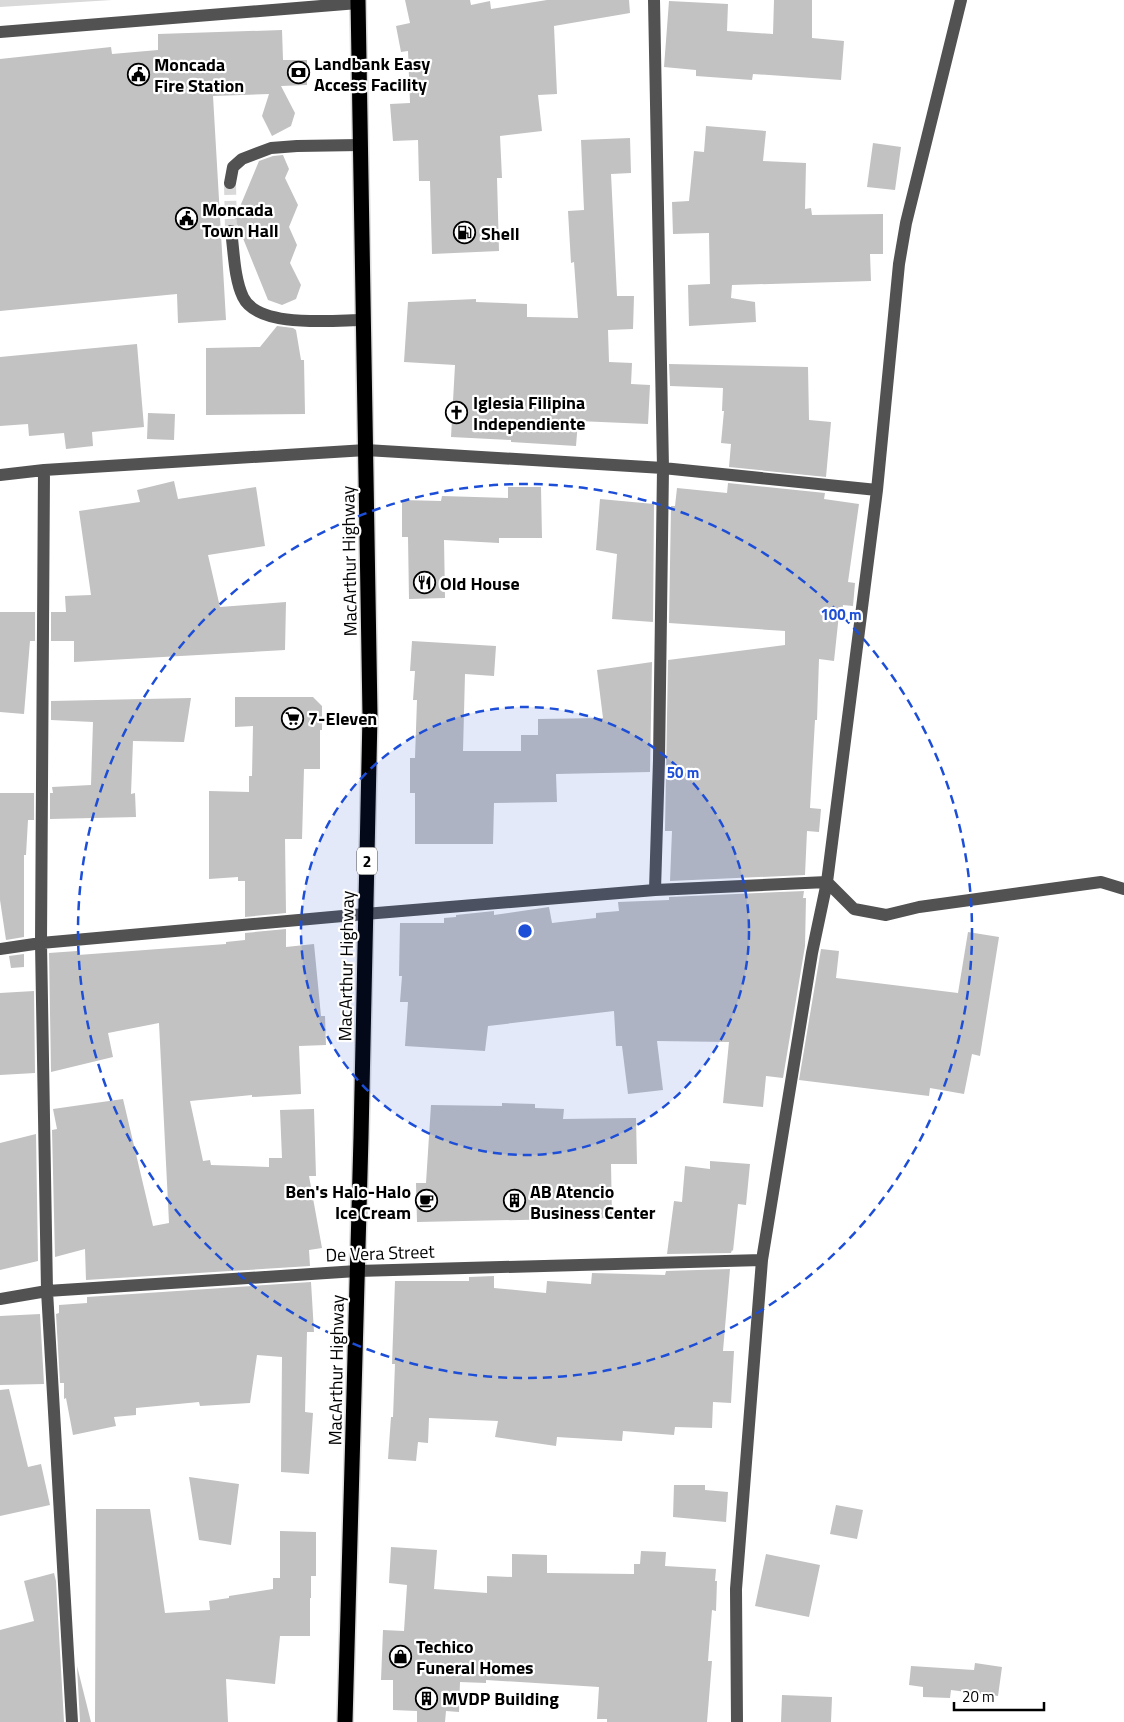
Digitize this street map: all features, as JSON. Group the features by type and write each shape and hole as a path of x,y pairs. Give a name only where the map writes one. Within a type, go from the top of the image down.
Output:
{"highway":[{"name":"MacArthur Highway","path":"345,1722 370,715 358,2"}],"street":[{"path":"654,0 663,468 659,760 655,890"},
{"path":"737,1722 736,1589 762,1260 812,954 827,882 877,490 899,264 904,232 961,0"},
{"path":"0,32 358,2"},
{"path":"230,183 233,167 242,159 271,148 360,145"},
{"path":"231,231 238,279 243,297 252,308 270,316 302,321 364,320"},
{"path":"0,475 44,470 366,450 663,468 877,490"},
{"path":"44,470 41,943 47,1291 72,1722"},
{"path":"0,949 41,943 655,890 827,882 854,908 886,915 919,907 1101,882 1124,888"},
{"name":"De Vera Street","path":"0,1299 47,1291 357,1270 762,1260"}],"shaded area":[{"path":"0,0 112,0 0,7"}],"building":[{"path":"405,0 470,0 471,5 490,1 491,9 547,0 629,0 630,13 554,26 557,94 538,95 542,131 500,136 502,178 497,178 499,251 432,254 430,181 419,181 418,140 393,141 390,104 410,103 408,51 401,52 396,26 410,23"},
{"path":"774,0 812,0 812,38 844,41 841,80 753,74 752,80 696,76 696,70 664,67 669,1 728,4 727,31 773,34"},
{"path":"282,30 283,60 307,60 307,85 281,86 295,113 291,126 272,136 262,116 269,94 213,96 226,320 178,323 177,294 0,311 0,59 111,47 112,54 158,50 158,34"},
{"path":"706,126 766,131 763,161 806,163 805,209 811,208 812,215 883,214 883,254 870,254 871,281 732,285 731,298 755,302 756,322 689,326 688,285 710,284 709,233 673,234 672,202 689,201 694,151 704,152"},
{"path":"630,138 631,173 611,174 617,296 634,296 633,329 608,330 609,362 632,363 631,384 650,385 648,424 578,421 576,446 451,437 455,365 404,362 408,302 476,299 476,302 527,304 527,317 578,318 574,262 571,263 568,211 584,210 581,140"},
{"path":"873,143 901,147 895,190 867,187"},
{"path":"283,155 289,169 285,178 298,205 289,227 297,245 290,263 301,285 296,299 282,305 268,300 238,226 234,221 259,161"},
{"path":"277,326 296,330 301,360 304,360 305,414 206,415 206,348 260,347"},
{"path":"137,344 144,427 92,432 93,446 66,449 64,433 29,436 28,424 0,426 0,357"},
{"path":"669,364 808,367 809,420 831,422 826,477 729,467 731,444 721,443 724,411 722,411 723,388 670,386"},
{"path":"148,413 175,414 174,440 147,439"},
{"path":"174,481 178,499 256,487 265,546 208,555 220,607 286,602 285,650 74,662 74,641 51,641 51,612 66,612 65,596 91,595 79,511 140,502 137,490"},
{"path":"728,483 825,493 824,499 859,504 848,582 855,583 853,606 843,605 842,615 839,614 834,661 819,659 817,720 815,720 810,808 821,809 819,832 807,831 805,875 670,881 672,831 665,831 668,660 785,645 785,631 669,623 671,506 675,506 677,488 727,493"},
{"path":"508,487 541,487 542,538 499,538 499,543 444,540 445,598 409,599 408,537 402,537 402,500 441,501 442,496 508,498"},
{"path":"600,499 654,504 653,622 612,619 617,554 596,550"},
{"path":"0,612 35,612 35,641 30,641 24,714 0,712"},
{"path":"412,641 496,646 494,676 465,674 463,751 521,751 521,735 538,735 538,719 603,718 597,670 652,662 650,772 556,774 557,802 494,803 493,844 415,844 415,793 410,793 410,758 415,758 417,700 413,700 415,671 410,671"},
{"path":"235,697 313,697 322,706 320,769 304,769 302,839 285,839 286,913 245,917 245,881 238,881 238,877 209,879 209,791 249,792 249,776 252,776 253,726 235,727"},
{"path":"191,698 184,742 133,741 131,794 135,793 136,817 50,819 50,793 53,793 52,787 91,785 93,722 51,720 51,701"},
{"path":"0,793 34,793 34,820 28,820 26,855 24,855 24,937 6,940 0,900"},
{"path":"804,891 803,898 806,898 805,946 783,1078 766,1076 763,1107 723,1103 729,1042 657,1041 663,1090 628,1094 622,1046 616,1046 614,1011 488,1026 485,1051 405,1046 408,1002 400,1002 402,976 399,976 400,923 444,923 444,918 456,917 456,915 494,911 494,915 549,907 552,923 596,918 596,913 619,911 618,902 669,900 669,897"},
{"path":"286,929 286,947 314,944 321,1016 325,1016 326,1045 299,1046 301,1094 252,1097 252,1095 190,1101 203,1161 210,1160 211,1165 269,1167 269,1158 282,1158 280,1110 314,1109 316,1176 309,1176 322,1248 309,1250 310,1266 86,1280 85,1249 55,1257 52,1130 57,1129 53,1109 123,1099 153,1226 169,1223 159,1023 108,1033 113,1057 51,1072 49,953 77,951 78,955 226,944 226,942 245,940 245,933"},
{"path":"968,932 999,937 980,1056 972,1054 964,1094 930,1088 929,1096 799,1080 821,949 839,951 836,978 958,993"},
{"path":"24,954 24,967 11,968 9,956"},
{"path":"34,991 35,1073 0,1075 0,993"},
{"path":"502,1103 535,1104 535,1108 564,1109 563,1119 636,1118 637,1164 611,1164 612,1218 417,1222 416,1183 426,1183 431,1105 502,1106"},
{"path":"36,1134 38,1261 0,1270 0,1143"},
{"path":"710,1161 750,1164 746,1205 738,1204 733,1251 731,1253 667,1254 674,1201 682,1202 685,1166 710,1169"},
{"path":"730,1269 723,1351 734,1351 731,1403 713,1402 712,1428 675,1427 674,1435 623,1431 622,1441 557,1437 556,1446 495,1437 498,1421 429,1418 428,1443 418,1442 416,1461 388,1459 391,1417 393,1417 395,1364 392,1364 395,1281 469,1281 469,1277 494,1276 494,1288 546,1293 547,1281 591,1284 592,1273 665,1275 666,1271"},
{"path":"311,1282 314,1332 307,1332 305,1412 313,1413 309,1474 281,1472 282,1357 257,1355 250,1403 200,1406 199,1402 136,1408 136,1415 114,1417 116,1426 73,1435 66,1398 64,1399 64,1383 60,1383 56,1314 59,1313 59,1305 87,1303 87,1297"},
{"path":"40,1314 44,1384 0,1385 0,1316"},
{"path":"9,1389 28,1467 41,1464 50,1505 0,1516 0,1390"},
{"path":"189,1477 239,1484 231,1545 199,1540"},
{"path":"674,1485 705,1485 705,1490 728,1492 726,1522 673,1517"},
{"path":"836,1505 863,1510 857,1539 830,1534"},
{"path":"96,1509 150,1509 165,1613 210,1610 209,1601 273,1589 273,1578 280,1578 280,1531 316,1532 316,1576 311,1576 310,1636 280,1636 275,1684 226,1679 228,1722 95,1722"},
{"path":"391,1547 437,1550 434,1589 487,1593 487,1576 512,1577 512,1554 547,1555 547,1573 634,1574 634,1564 640,1564 641,1551 666,1552 665,1566 716,1569 716,1611 712,1610 708,1661 712,1661 707,1722 607,1722 607,1719 597,1719 599,1687 486,1680 486,1683 460,1682 459,1712 446,1711 445,1722 417,1722 417,1711 393,1710 393,1680 381,1680 383,1630 404,1631 407,1585 389,1583"},
{"path":"766,1554 820,1565 809,1617 755,1606"},
{"path":"54,1573 64,1722 0,1722 0,1630 34,1621 24,1581"},
{"path":"975,1663 1002,1667 998,1696 951,1690 950,1698 923,1697 923,1687 909,1685 911,1666 974,1670"},
{"path":"77,1666 91,1722 80,1722"},
{"path":"782,1695 832,1697 831,1722 781,1722"}],"tunnel":[{"path":"230,183 231,231"}],"place":[{"name":"Landbank Easy Access Facility","path":"298,73"},
{"name":"Moncada Fire Station","path":"138,74"},
{"name":"Moncada Town Hall","path":"186,219"},
{"name":"Shell","path":"465,233"},
{"name":"Iglesia Filipina Independiente","path":"457,412"},
{"name":"Old House","path":"424,583"},
{"name":"7-Eleven","path":"292,718"},
{"name":"Ben's Halo-Halo Ice Cream","path":"427,1201"},
{"name":"AB Atencio Business Center","path":"514,1201"},
{"name":"Techico Funeral Homes","path":"400,1656"},
{"name":"MVDP Building","path":"426,1698"}]}
